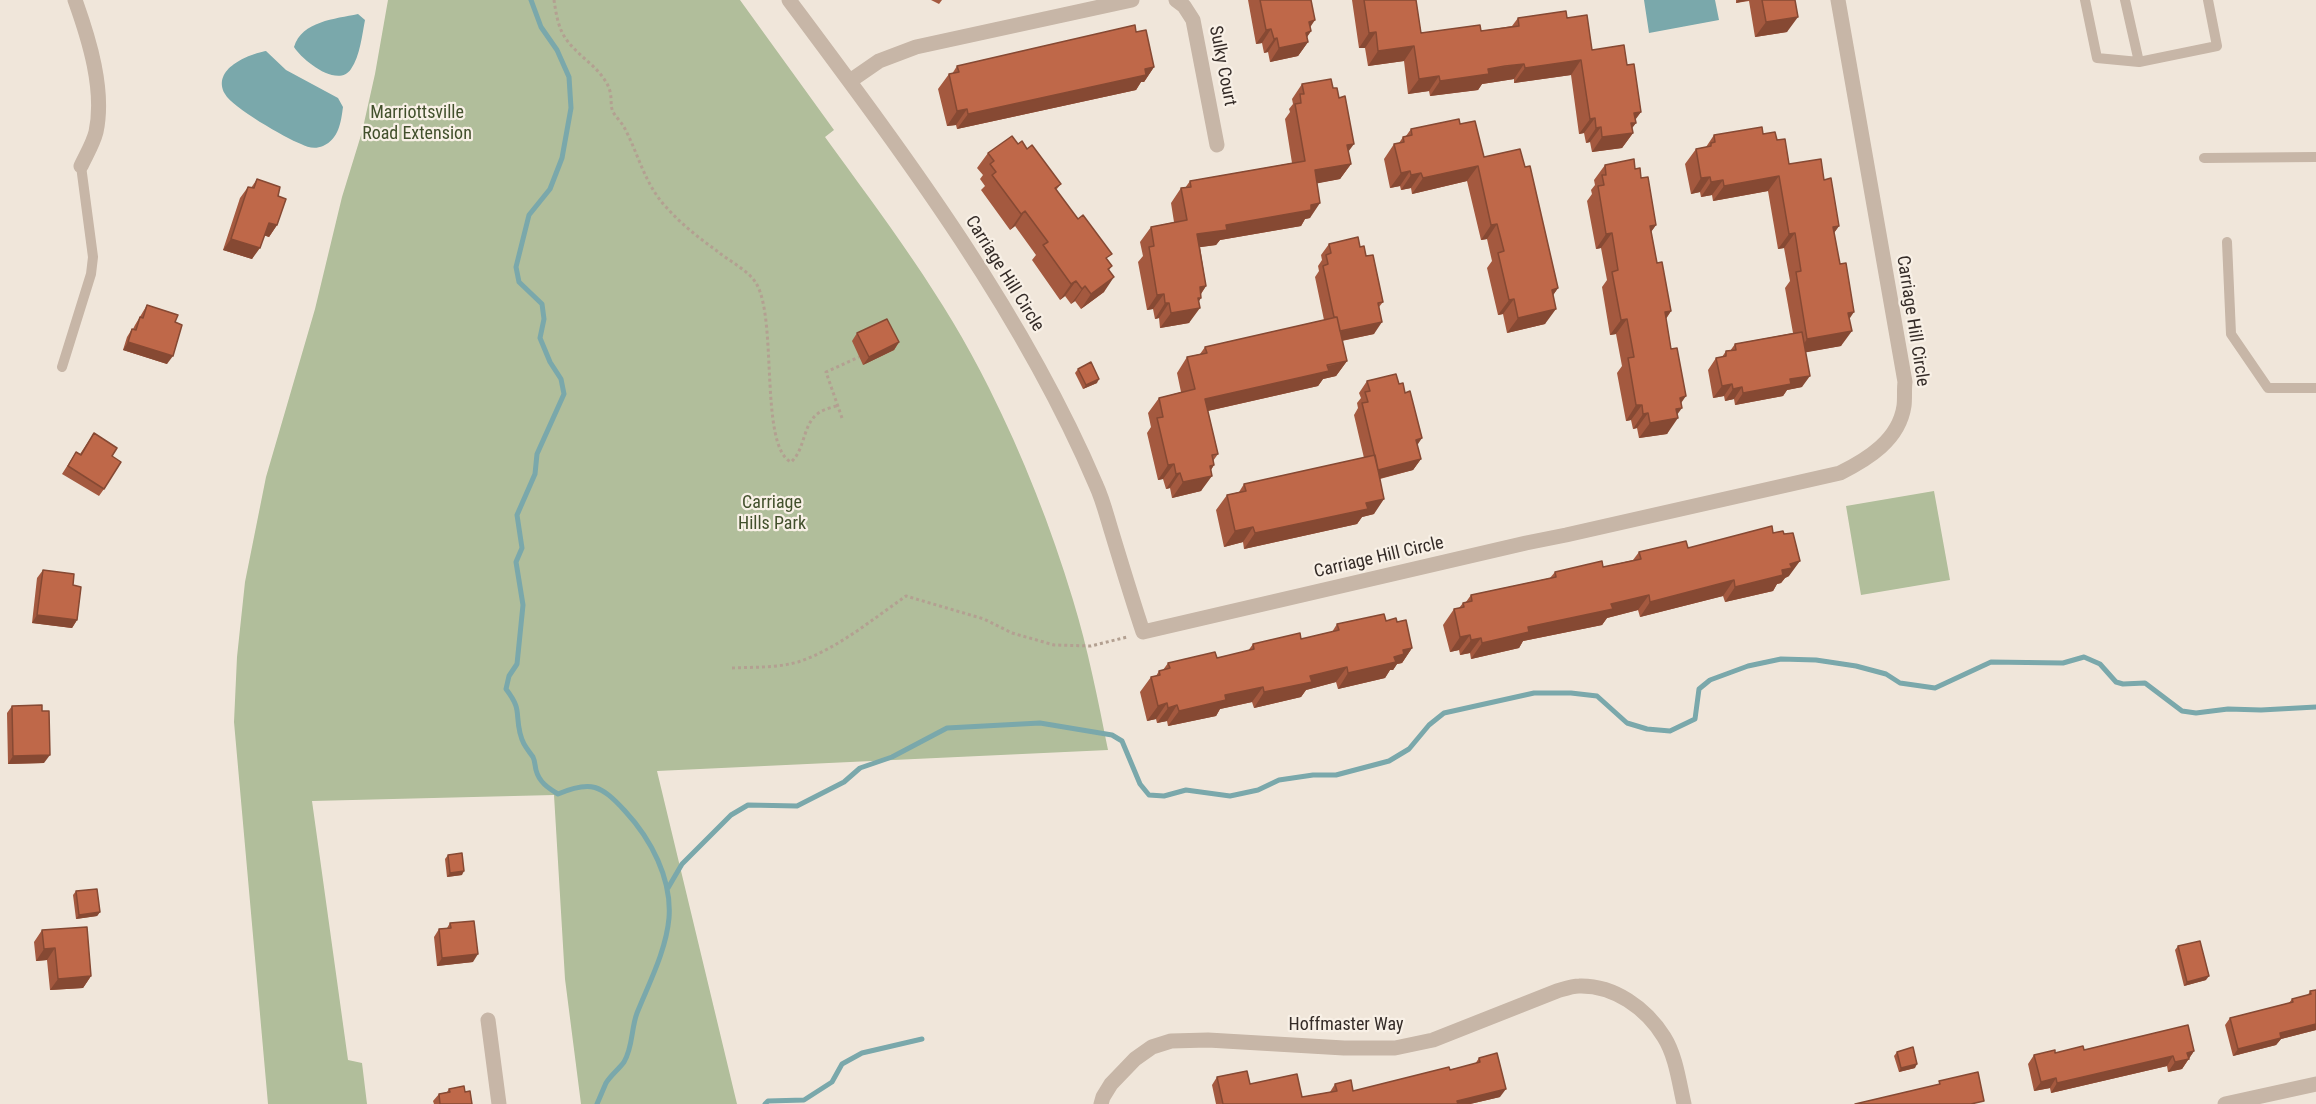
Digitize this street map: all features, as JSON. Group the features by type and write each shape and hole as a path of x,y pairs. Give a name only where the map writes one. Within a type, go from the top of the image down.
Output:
{"street":[{"path":"75,0 86,33 92,62 99,116 96,134 81,166"},
{"name":"Carriage Hill Circle","path":"789,0 850,81 946,218 1003,304 1052,390 1097,487 1143,632 1840,473 1865,461 1883,445 1898,425 1904,407 1905,382 1838,0"},
{"path":"850,81 879,61 916,47 1132,0"},
{"name":"Sulky Court","path":"1176,0 1184,6 1193,20 1217,145"},
{"name":"Hoffmaster Way","path":"1101,1104 1102,1097 1111,1084 1135,1059 1152,1047 1171,1041 1208,1040 1344,1048 1395,1048 1433,1040 1557,991 1577,986 1601,987 1627,999 1646,1014 1665,1038 1684,1104"},
{"path":"488,1020 499,1104"},
{"path":"2225,1104 2316,1084"}],"lane":[{"path":"2085,0 2097,58 2139,63 2217,46 2208,0"},
{"path":"2126,0 2139,63"},
{"path":"2204,158 2316,157"},
{"path":"62,368 91,274 93,257 81,166"},
{"path":"2227,242 2231,333 2268,388 2316,388"}],"path":[{"path":"554,0 557,20 565,39 605,80 612,94 612,110 623,126 649,185 666,207 697,236 755,282 762,296 767,318 769,397 780,449 786,459 791,462 796,457 810,422 820,412 838,405"},
{"path":"842,418 826,372 859,357"},
{"path":"732,668 775,667 799,661 837,643 906,596 984,619 1012,633 1054,645 1091,646 1143,632"}],"green space":[{"name":"Carriage Hills Park","path":"388,0 740,0 834,130 825,137 933,290 972,355 1025,466 1064,573 1088,656 1108,750 657,771 737,1104 581,1104 565,979 554,795 312,801 348,1060 362,1063 367,1104 268,1104 234,722 237,657 245,582 266,477 315,309 342,197 362,132"},
{"path":"1934,491 1950,580 1861,595 1846,506"}],"water":[{"path":"1644,0 1715,0 1719,20 1649,33"},
{"path":"358,14 365,20 360,45 354,64 345,74 338,76 321,70 304,59 294,47 298,38 312,26"},
{"path":"266,51 286,70 338,98 343,107 341,118 336,135 328,143 312,148 293,141 248,114 225,94 222,85 227,70 250,55"}],"building":[{"path":"1260,0 1311,0 1315,20 1309,22 1311,31 1306,33 1308,42 1279,48 1277,38 1274,39 1271,29 1266,30"},
{"path":"1364,0 1416,0 1421,33 1480,25 1481,31 1519,26 1518,18 1566,11 1567,18 1587,15 1592,50 1624,45 1627,65 1634,64 1641,112 1634,113 1636,123 1631,123 1633,133 1602,137 1601,127 1596,128 1595,118 1590,119 1581,60 1525,68 1524,64 1505,66 1488,69 1489,74 1440,81 1439,76 1419,79 1414,46 1378,51 1376,32 1369,33"},
{"path":"1762,0 1795,0 1798,17 1766,22"},
{"path":"1135,25 1136,32 1146,30 1154,67 1145,69 1146,75 968,114 967,109 957,111 949,74 959,72 957,66"},
{"path":"1331,79 1333,88 1337,88 1339,98 1345,96 1354,144 1347,145 1351,164 1315,170 1320,203 1311,205 1311,210 1226,225 1227,230 1197,234 1206,286 1200,287 1201,298 1198,298 1200,308 1171,313 1169,303 1165,303 1164,294 1157,295 1149,247 1154,246 1151,227 1187,220 1181,188 1191,187 1190,181 1305,161 1295,104 1301,103 1300,94 1304,94 1302,84"},
{"path":"1459,119 1460,124 1475,121 1484,157 1520,149 1525,167 1530,166 1558,288 1552,290 1556,309 1518,318 1514,299 1509,300 1498,253 1504,251 1497,224 1491,225 1478,166 1423,178 1421,173 1411,175 1410,171 1401,173 1394,144 1404,142 1403,137 1412,135 1411,129"},
{"path":"1762,127 1763,134 1775,132 1777,140 1785,139 1789,164 1821,159 1824,180 1831,178 1839,226 1833,227 1840,264 1846,263 1854,312 1848,313 1852,331 1807,339 1796,272 1801,271 1795,233 1789,234 1779,176 1724,186 1723,180 1711,182 1710,177 1701,178 1696,149 1711,146 1711,143 1715,142 1714,135"},
{"path":"1012,136 1018,144 1022,141 1027,149 1032,145 1061,184 1055,188 1078,219 1083,215 1112,254 1106,258 1112,266 1108,269 1114,277 1091,294 1085,286 1082,289 1076,281 1071,284 1043,245 1048,242 1025,211 1021,214 992,175 996,172 990,164 994,161 988,153"},
{"path":"1634,159 1635,169 1640,168 1641,178 1648,177 1656,225 1650,226 1657,263 1662,262 1671,311 1665,312 1671,349 1677,348 1686,396 1680,398 1682,408 1676,409 1678,418 1650,423 1648,413 1643,414 1642,405 1636,405 1628,358 1634,357 1627,319 1621,320 1612,272 1618,270 1612,233 1606,234 1598,186 1604,185 1602,175 1606,175 1605,165"},
{"path":"257,179 280,187 278,196 286,199 277,225 269,223 260,248 231,239 248,187 254,188"},
{"path":"1358,237 1360,247 1364,246 1366,256 1373,255 1383,302 1378,303 1382,322 1340,331 1337,317 1334,317 1323,266 1328,264 1326,255 1331,253 1329,244"},
{"path":"147,305 178,315 175,322 182,325 173,356 128,342 132,329 136,330 140,317 143,318"},
{"path":"1337,317 1347,361 1327,365 1329,371 1205,399 1218,454 1212,455 1214,465 1210,466 1212,476 1183,482 1180,473 1176,474 1174,464 1168,465 1157,418 1163,417 1159,398 1195,389 1187,357 1207,353 1205,347"},
{"path":"887,319 899,342 869,357 857,333"},
{"path":"1802,332 1810,376 1790,379 1791,384 1743,393 1742,387 1733,389 1732,384 1722,386 1716,358 1726,356 1726,351 1736,350 1735,344"},
{"path":"1091,362 1099,379 1086,385 1078,369"},
{"path":"1396,374 1399,384 1403,383 1405,393 1410,391 1422,438 1416,440 1421,459 1378,470 1362,403 1368,402 1365,392 1370,391 1367,381"},
{"path":"94,433 117,448 112,456 121,462 104,489 68,466 76,452 81,455"},
{"path":"1375,455 1384,499 1366,503 1368,509 1255,533 1253,527 1235,531 1227,495 1246,491 1244,484"},
{"path":"1772,526 1773,533 1783,531 1784,534 1793,533 1800,561 1790,564 1792,568 1782,570 1783,575 1735,587 1734,580 1650,602 1649,595 1611,604 1613,609 1528,627 1529,632 1482,643 1481,638 1471,640 1470,635 1460,637 1454,609 1464,607 1463,603 1472,601 1471,595 1556,577 1555,572 1602,561 1603,567 1641,559 1639,552 1686,541 1688,548"},
{"path":"43,570 74,574 73,585 81,587 77,620 37,615"},
{"path":"1384,614 1386,621 1396,618 1397,622 1406,620 1412,648 1403,650 1404,654 1394,657 1396,662 1348,673 1347,667 1310,676 1312,682 1264,692 1263,687 1225,695 1226,700 1179,711 1177,705 1168,708 1167,703 1158,706 1151,677 1160,675 1159,671 1170,668 1168,663 1215,652 1217,658 1254,649 1253,644 1300,633 1301,639 1339,630 1337,624"},
{"path":"42,705 42,711 49,711 50,755 13,756 12,706"},
{"path":"462,853 464,871 450,873 448,855"},
{"path":"97,889 100,912 79,915 76,891"},
{"path":"474,921 478,954 442,958 439,929 451,928 450,923"},
{"path":"87,927 91,976 58,979 55,948 44,949 42,930"},
{"path":"2200,941 2209,976 2187,982 2178,946"},
{"path":"2316,990 2316,1024 2280,1033 2281,1038 2238,1049 2230,1018 2293,1002 2292,999 2311,994 2310,991"},
{"path":"2188,1025 2194,1051 2187,1053 2189,1059 2175,1062 2173,1056 2057,1083 2056,1078 2041,1082 2034,1055 2055,1050 2055,1053 2083,1046 2084,1050"},
{"path":"1913,1047 1917,1064 1901,1068 1897,1052"},
{"path":"1497,1053 1506,1089 1457,1101 1458,1104 1223,1104 1217,1077 1247,1071 1250,1084 1297,1074 1302,1097 1337,1091 1335,1084 1351,1080 1353,1091 1449,1067 1450,1070 1480,1062 1479,1058"},
{"path":"1978,1072 1984,1101 1971,1104 1855,1104 1940,1084 1939,1081"},
{"path":"464,1086 465,1092 470,1091 472,1104 440,1104 439,1094"}],"waterway":[{"path":"531,0 541,27 557,50 569,77 571,108 562,158 550,189 529,215 516,267 519,282 542,304 544,319 540,338 550,362 561,379 564,394 537,454 535,474 517,515 522,548 516,562 523,605 517,664 509,676 506,689 516,707 522,740 533,757 537,774 542,781 558,794 587,786 602,791 617,802 643,834 658,860 669,903 669,918 664,943 637,1013 627,1056 606,1083 597,1104"},
{"path":"668,888 682,864 731,815 748,805 797,806 844,782 860,768 892,757 947,728 1040,723 1112,735 1122,741 1140,784 1149,795 1164,796 1186,790 1230,796 1258,790 1279,780 1313,775 1336,775 1389,761 1409,749 1429,725 1444,713 1534,693 1597,696 1627,723 1647,729 1670,731 1695,719 1699,689 1710,680 1748,666 1781,659 1816,660 1856,666 1886,674 1900,683 1935,688 1991,662 2063,663 2084,657 2100,664 2116,682 2145,683 2182,711 2196,713 2228,709 2316,707"},
{"path":"765,1104 768,1101 804,1100 832,1082 842,1064 862,1053 922,1039"}],"park label":[{"name":"Marriottsville Road Extension","path":"417,123"}]}
